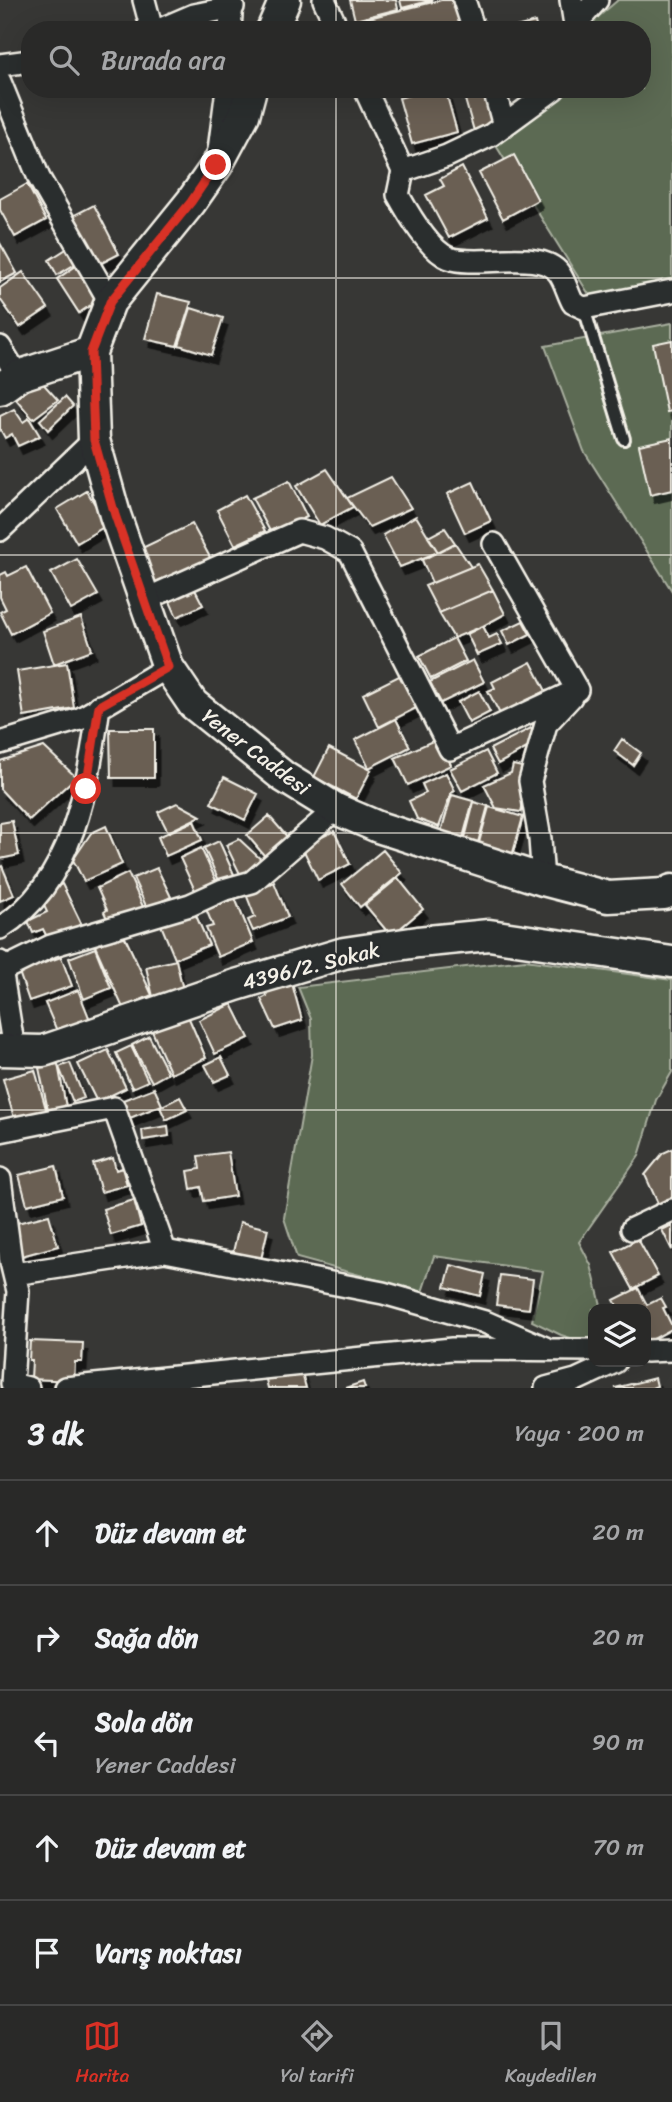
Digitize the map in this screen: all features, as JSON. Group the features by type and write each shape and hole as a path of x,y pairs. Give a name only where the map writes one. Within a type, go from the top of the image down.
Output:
{"main road":[{"path":"276,21 285,0"},
{"path":"9,383 91,352 110,302 191,202 244,116 249,98"},
{"name":"Yener Caddesi","path":"91,352 94,440 115,515 168,667 193,704 284,777 336,809 378,827 543,880 608,897 664,894 672,890"},
{"name":"4396/2. Sokak","path":"7,1050 43,1051 236,985 344,953 418,942 489,935 672,962"}],"street":[{"path":"144,0 150,21"},
{"path":"324,0 334,21"},
{"path":"464,0 471,21"},
{"path":"570,0 574,21"},
{"path":"580,21 597,0"},
{"path":"180,21 233,4"},
{"path":"0,65 21,62"},
{"path":"0,82 39,178 110,302"},
{"path":"216,165 226,98"},
{"path":"369,98 403,171 398,195 416,228 447,257 470,262 521,259 548,265 559,272 573,303 584,308 672,291"},
{"path":"496,98 504,126"},
{"path":"403,171 447,156 491,135 542,98"},
{"path":"0,347 9,383"},
{"path":"0,530 94,440"},
{"path":"144,600 299,531 325,538 350,552 450,749 577,690"},
{"path":"494,544 577,690"},
{"path":"0,743 67,725 168,667"},
{"path":"543,880 540,839 530,781 546,724 577,690"},
{"path":"0,928 18,917 43,888 57,864 86,789 99,706"},
{"path":"7,1050 1,966 51,946 190,905 223,890 252,882 336,809"},
{"path":"0,1131 114,1108 165,1251"},
{"path":"0,1180 18,1291 7,1359 12,1384 28,1388"},
{"path":"632,1229 672,1210"},
{"path":"14,1274 165,1251 383,1293 485,1322 545,1348"},
{"path":"65,1388 177,1382 452,1349 588,1350"},
{"path":"651,1351 672,1350"},
{"path":"545,1388 576,1380 604,1367"}],"lane":[{"path":"584,308 624,439"}],"green space":[{"path":"618,0 672,0 672,283 590,296 490,136 551,98 651,98 651,21 594,21"},
{"path":"672,323 672,591 584,451 545,346"},
{"path":"525,960 672,980 672,1072 656,1100 639,1156 579,1242 591,1265 601,1304 588,1304 588,1343 561,1335 532,1321 543,1271 434,1256 422,1292 297,1258 284,1218 312,1055 311,1019 298,987"}],"building":[{"path":"350,0 396,0 398,9 355,20"},
{"path":"400,0 433,0 402,8"},
{"path":"441,0 461,0 466,21 366,21"},
{"path":"399,98 448,98 457,132 412,144"},
{"path":"465,98 494,98 501,124 474,131"},
{"path":"514,155 538,200 503,219 479,173"},
{"path":"462,167 488,218 449,238 426,195 444,186 440,179"},
{"path":"27,184 46,220 15,237 0,210 0,199"},
{"path":"94,205 119,254 92,268 67,219"},
{"path":"0,243 17,273 0,282"},
{"path":"68,248 77,263 57,275 49,260"},
{"path":"76,266 98,300 79,313 57,279"},
{"path":"23,272 48,308 20,327 0,299 0,288"},
{"path":"157,294 191,302 177,346 145,339"},
{"path":"191,308 223,318 211,355 179,345"},
{"path":"672,340 672,411 667,412 653,344"},
{"path":"39,379 58,400 33,419 16,399"},
{"path":"65,397 73,406 48,430 40,420"},
{"path":"14,409 23,422 29,418 40,436 18,446 12,434 5,438 0,429 0,416"},
{"path":"672,438 672,490 650,495 639,445"},
{"path":"327,469 353,507 320,525 296,486"},
{"path":"391,477 411,508 369,527 347,498"},
{"path":"289,481 307,517 271,533 252,498"},
{"path":"473,482 491,521 465,533 447,494"},
{"path":"87,491 107,525 77,543 57,509"},
{"path":"245,495 265,531 235,545 217,510"},
{"path":"416,516 438,552 400,567 383,535"},
{"path":"192,524 212,561 156,588 138,550"},
{"path":"445,528 455,543 438,552 428,537"},
{"path":"455,543 471,567 432,583 422,560"},
{"path":"77,559 98,595 71,610 51,573"},
{"path":"478,564 493,590 439,613 425,586"},
{"path":"26,567 50,613 11,634 0,612 6,609 0,597 0,575 6,572 8,576"},
{"path":"192,584 203,605 177,617 167,595"},
{"path":"493,590 505,614 454,638 439,613"},
{"path":"81,617 92,650 54,664 43,631"},
{"path":"523,621 530,634 509,645 502,631"},
{"path":"483,626 489,638 497,634 502,644 477,655 467,634"},
{"path":"454,638 466,661 431,679 419,656"},
{"path":"473,660 484,682 441,703 430,682"},
{"path":"531,662 546,691 500,714 488,691 495,688 492,682"},
{"path":"67,663 74,708 24,717 17,671"},
{"path":"401,675 418,707 379,727 363,694"},
{"path":"479,691 490,712 469,723 458,702"},
{"path":"396,719 410,747 369,768 355,740"},
{"path":"531,728 538,742 498,764 490,749"},
{"path":"110,729 154,729 154,778 111,778"},
{"path":"439,738 451,765 408,785 395,758"},
{"path":"622,739 641,753 633,765 614,751"},
{"path":"44,747 76,777 29,820 0,789 0,761"},
{"path":"329,748 371,770 356,799 314,777"},
{"path":"486,751 497,773 462,791 450,769"},
{"path":"513,765 531,769 521,812 496,808 484,785 511,773"},
{"path":"446,773 455,791 451,793 439,827 417,819 409,801 426,793 422,784"},
{"path":"224,777 258,794 245,820 211,803"},
{"path":"452,795 473,801 462,841 440,835"},
{"path":"474,802 488,806 477,846 464,842"},
{"path":"177,803 201,816 168,832 158,812"},
{"path":"489,807 523,817 512,856 478,846"},
{"path":"269,816 290,840 268,860 247,835"},
{"path":"12,821 19,855 0,859 0,823"},
{"path":"194,821 202,840 166,856 158,837"},
{"path":"106,826 122,864 84,881 73,860 91,833"},
{"path":"334,831 350,864 318,880 302,847"},
{"path":"239,839 268,866 242,878 226,845"},
{"path":"219,841 236,879 221,885 204,848"},
{"path":"201,848 219,887 198,897 180,858"},
{"path":"383,850 402,873 360,907 342,884"},
{"path":"2,866 14,895 0,901 0,867"},
{"path":"157,868 171,897 147,908 133,878"},
{"path":"128,873 144,909 110,925 104,912 107,910 97,888"},
{"path":"398,878 423,909 391,936 365,905"},
{"path":"274,882 288,917 253,931 248,920 255,917 246,894"},
{"path":"62,884 83,927 50,943 43,929 33,933 28,921 47,912 39,895"},
{"path":"235,898 253,942 218,957 206,928 213,926 206,909"},
{"path":"194,911 209,945 175,959 161,925"},
{"path":"123,933 152,995 123,1008 95,946"},
{"path":"95,948 111,988 84,999 69,958"},
{"path":"61,957 72,986 29,1001 19,972"},
{"path":"176,960 184,994 154,1001 146,967"},
{"path":"291,980 302,1020 275,1029 261,999 267,996 266,992"},
{"path":"78,990 92,1025 60,1038 45,1003"},
{"path":"232,1004 249,1038 215,1054 199,1020"},
{"path":"188,1016 206,1058 171,1074 152,1031"},
{"path":"149,1036 168,1073 152,1082 132,1045"},
{"path":"131,1046 148,1081 132,1088 116,1053"},
{"path":"108,1050 126,1088 97,1102 78,1064"},
{"path":"221,1057 230,1075 214,1082 205,1065"},
{"path":"70,1063 84,1098 73,1102 59,1067"},
{"path":"58,1064 66,1107 48,1110 39,1068"},
{"path":"35,1070 48,1116 16,1125 3,1079"},
{"path":"154,1088 162,1105 130,1118 123,1100"},
{"path":"180,1097 187,1110 166,1120 160,1107"},
{"path":"168,1126 169,1136 143,1140 142,1130"},
{"path":"672,1149 672,1202 660,1208 645,1175 663,1153"},
{"path":"228,1152 235,1196 204,1201 201,1187 191,1189 188,1171 200,1169 198,1156"},
{"path":"113,1158 116,1170 122,1168 127,1185 101,1192 93,1164"},
{"path":"56,1166 63,1196 27,1205 19,1175"},
{"path":"134,1200 141,1226 111,1235 103,1209"},
{"path":"49,1215 58,1246 18,1257 9,1225"},
{"path":"240,1222 268,1229 261,1259 233,1252"},
{"path":"672,1225 672,1250 662,1230"},
{"path":"638,1239 658,1276 633,1289 613,1252"},
{"path":"451,1265 485,1274 480,1296 445,1287"},
{"path":"500,1275 533,1279 529,1309 496,1305"},
{"path":"638,1288 646,1304 616,1304 614,1300"},
{"path":"661,1298 672,1329 651,1340 649,1304"},
{"path":"30,1341 83,1343 82,1362 75,1362 74,1381 31,1379"},
{"path":"300,1366 306,1388 268,1388 265,1376"},
{"path":"655,1378 657,1386 652,1388 615,1388"},
{"path":"363,1382 365,1388 345,1388"}],"route":[{"path":"86,789 99,706 168,667 115,515 94,440 91,352 110,302 191,202 216,165"}]}
